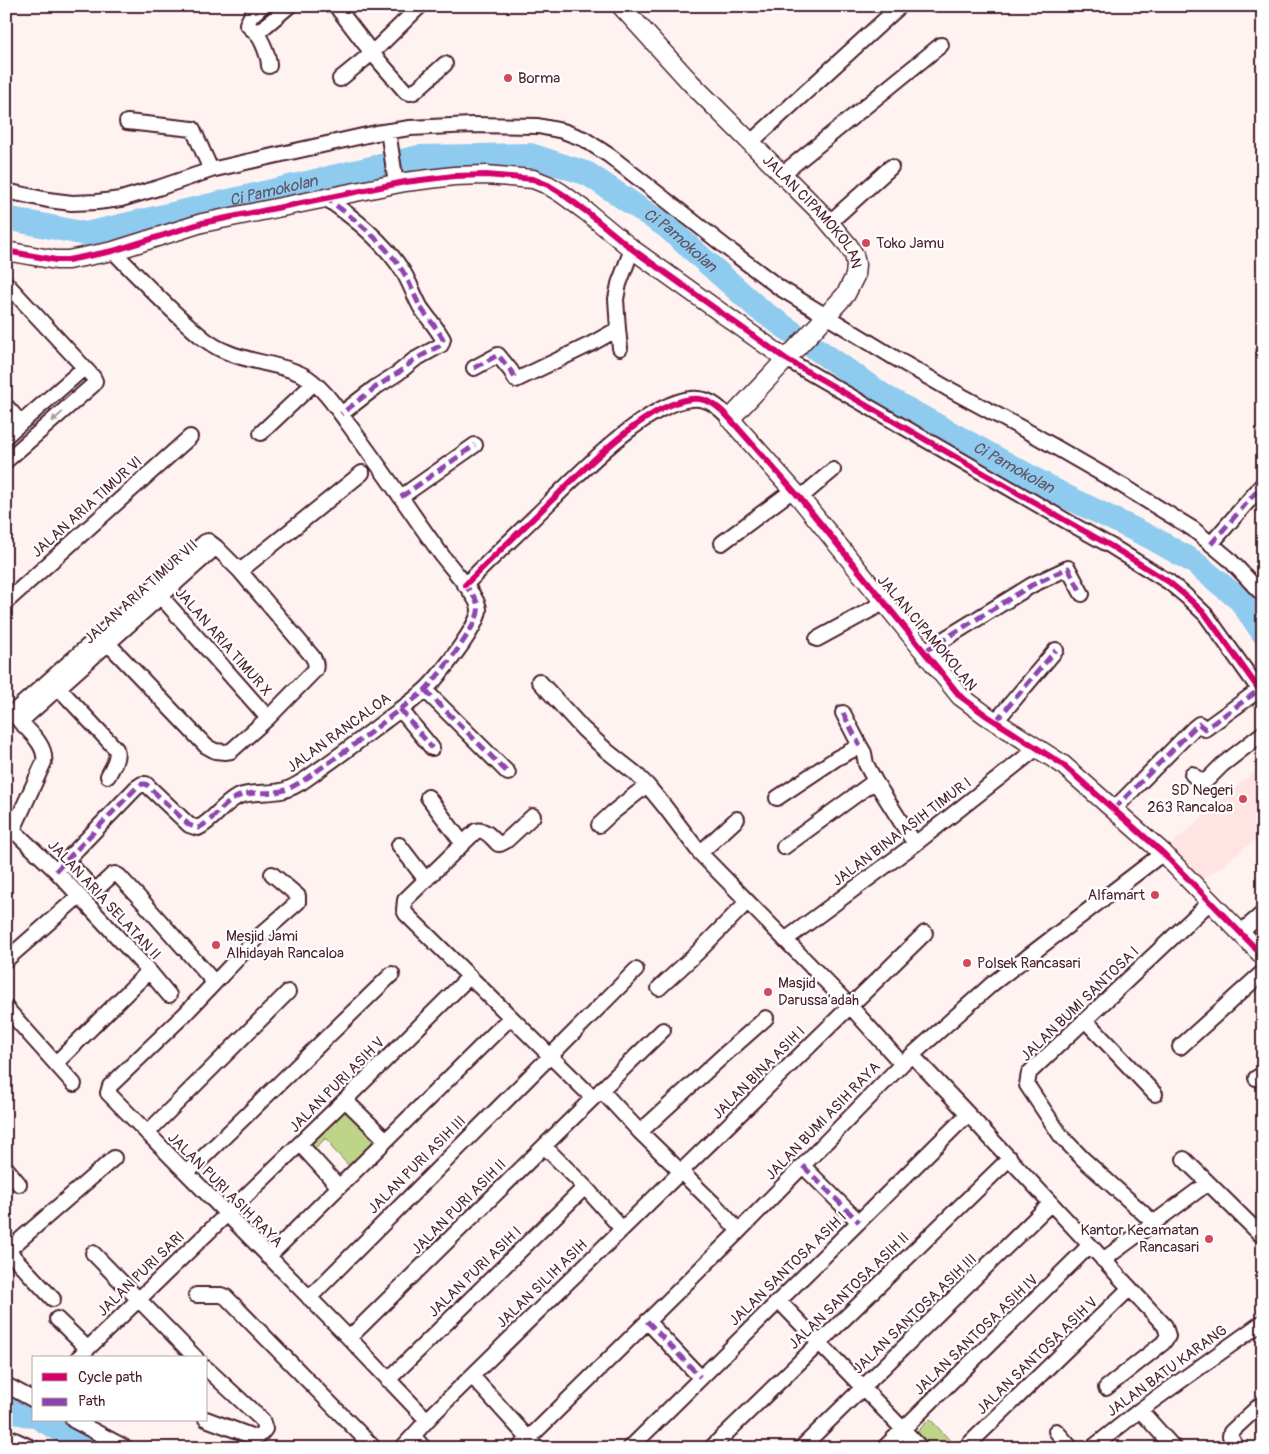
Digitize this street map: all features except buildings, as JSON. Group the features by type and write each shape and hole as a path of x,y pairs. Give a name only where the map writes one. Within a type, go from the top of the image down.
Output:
{"street":[{"path":"262,6 251,16 248,24 257,34 269,59 269,66"},
{"path":"257,34 289,6"},
{"path":"336,6 372,53 406,92 414,92 445,64"},
{"path":"340,80 372,53 420,6"},
{"name":"JALAN CIPAMOKOLAN","path":"622,6 691,83 829,223 854,255 856,264 854,276 846,294 730,418 796,494 960,696 1062,764 1184,872 1210,902 1263,956"},
{"path":"750,143 900,6"},
{"path":"781,175 941,45"},
{"path":"127,122 193,129 211,170"},
{"path":"6,190 48,200 72,203 96,202 121,199 211,170 316,145 389,137 410,128 512,125 538,126 563,131 584,139 610,156 740,258 823,320 857,336 947,388 1036,436 1193,529 1228,558 1263,594"},
{"path":"389,137 395,178"},
{"path":"829,223 890,167"},
{"path":"6,252 56,260 68,260 113,251 202,223 324,197 395,178 486,175 533,179 548,185 587,212 632,249 790,354 1169,582 1206,615 1261,693 1205,728 1199,724 1114,809"},
{"path":"324,197 341,208 384,247 401,269 420,306 443,339 441,345 414,360 341,414"},
{"path":"620,348 616,299 619,284 632,249"},
{"path":"113,251 164,303 214,346 247,360 292,371 314,383 261,434"},
{"path":"6,283 95,381 93,385 6,461"},
{"path":"474,368 500,355 516,380 591,344 618,328"},
{"path":"6,436 84,368"},
{"name":"JALAN RANCALOA","path":"56,871 126,797 139,786 146,784 189,825 198,828 208,822 227,803 237,797 246,794 285,790 306,779 348,750 425,690 457,651 478,616 477,601 440,553 341,414 314,383"},
{"path":"465,585 585,468 624,434 653,414 679,402 702,399 720,408 730,418"},
{"path":"6,406 21,423"},
{"name":"JALAN ARIA TIMUR VI","path":"6,602 190,437"},
{"path":"401,497 475,445"},
{"path":"722,543 833,470"},
{"path":"104,640 206,746 215,751 230,751 268,718 315,670 316,664 312,656 240,571 362,473"},
{"path":"1212,544 1263,484"},
{"name":"JALAN ARIA TIMUR VII","path":"13,714 55,684 157,593 216,547 240,571"},
{"path":"925,651 1032,585 1068,568 1082,594"},
{"name":"JALAN ARIA TIMUR X","path":"157,593 268,718"},
{"path":"817,639 885,602"},
{"path":"996,721 1056,650"},
{"path":"539,681 583,729 647,785 700,853 850,1006 968,1114 1165,1326 1168,1336 1163,1343 1106,1388"},
{"path":"55,684 116,749 115,760 108,776"},
{"path":"425,690 508,773"},
{"path":"400,709 432,748"},
{"path":"10,832 44,762 45,756 40,744 13,714"},
{"path":"843,714 864,753 866,764 875,781 915,844"},
{"path":"1192,774 1202,782 1206,781 1222,765 1263,733"},
{"path":"777,798 837,758 860,746"},
{"name":"JALAN BINA ASIH TIMUR I","path":"785,940 915,844 1038,748"},
{"path":"784,847 875,781"},
{"path":"599,825 647,785"},
{"path":"428,797 463,844"},
{"path":"533,816 503,843 498,844 482,830 476,831 405,900 404,910 549,1056 597,1094 640,1132 740,1231"},
{"path":"700,853 737,819"},
{"name":"JALAN ARIA SELATAN II","path":"10,832 56,871 149,971 168,995"},
{"path":"399,845 426,880"},
{"name":"JALAN BUMI ASIH RAYA","path":"528,1445 647,1321 740,1231 907,1059 992,984 1163,852"},
{"path":"67,861 94,890 112,875 119,876 214,982 257,938 298,902 298,896 272,874"},
{"path":"6,960 78,896"},
{"path":"659,988 697,953 747,902"},
{"name":"JALAN BUMI SANTOSA I","path":"1153,1222 1083,1159 1061,1136 1027,1085 1029,1073 1210,902"},
{"path":"1240,933 1263,913"},
{"name":"JALAN BINA ASIH I","path":"680,1172 925,933"},
{"name":"JALAN PURI ASIH III","path":"309,1298 636,970"},
{"path":"56,1062 149,971"},
{"path":"1180,1047 1263,972"},
{"path":"186,1173 392,974"},
{"name":"JALAN PURI ASIH V","path":"227,1215 469,977"},
{"name":"JALAN PURI ASIH RAYA","path":"214,982 185,1014 107,1091 427,1420"},
{"path":"147,1133 288,992"},
{"path":"6,1008 74,1084"},
{"path":"268,1256 510,1018"},
{"path":"640,1132 766,1018"},
{"path":"1085,1020 1155,1094"},
{"name":"JALAN PURI ASIH II","path":"349,1338 663,1030"},
{"path":"346,1100 386,1140"},
{"name":"JALAN SANTOSA ASIH I","path":"630,1448 968,1114"},
{"path":"300,1144 339,1187"},
{"path":"544,1146 622,1229"},
{"path":"53,1299 7,1251 114,1158"},
{"name":"JALAN SANTOSA ASIH II","path":"711,1448 1010,1158"},
{"path":"1184,1159 1263,1237"},
{"path":"803,1166 859,1222"},
{"path":"6,1168 18,1184"},
{"name":"JALAN SILIH ASIH","path":"402,1448 427,1420 680,1172"},
{"path":"1103,1260 1208,1184"},
{"name":"JALAN PURI ASIH I","path":"388,1380 584,1187"},
{"name":"JALAN SANTOSA ASIH III","path":"800,1448 1051,1203"},
{"name":"JALAN PURI SARI","path":"83,1353 227,1215"},
{"name":"JALAN SANTOSA ASIH IV","path":"884,1448 1090,1245"},
{"path":"92,1253 194,1356"},
{"name":"JALAN SANTOSA ASIH V","path":"965,1448 1130,1288"},
{"path":"196,1295 221,1295 226,1297 374,1448"},
{"path":"779,1302 820,1342 921,1448"},
{"path":"57,1319 83,1353"},
{"path":"647,1321 700,1377"},
{"name":"JALAN BATU KARANG","path":"1092,1448 1140,1410 1263,1322"},
{"path":"208,1370 262,1420 265,1429 260,1435 254,1437 208,1421"},
{"path":"472,1376 528,1445"},
{"path":"6,1385 32,1399"},
{"path":"1236,1447 1230,1436 1231,1432 1261,1404"},
{"path":"1140,1410 1174,1448"},
{"path":"77,1422 126,1448"},
{"path":"1056,1431 1071,1448"},
{"path":"6,1436 32,1448"},
{"path":"413,1436 424,1448"}],"shaded area":[{"name":"SD Negeri 263 Rancaloa","path":"1263,764 1263,834 1202,881 1169,846"}],"green space":[{"path":"346,1103 382,1142 353,1170 332,1148 326,1138 312,1151 304,1143"},
{"path":"930,1419 957,1448 927,1448 914,1435"}],"waterway":[{"name":"Ci Pamokolan","path":"6,218 86,234 419,157 530,155 588,174 667,227 759,309 887,398 1065,496 1154,539 1194,562 1240,600 1263,633"},
{"path":"6,1410 32,1416"},
{"path":"46,1422 93,1448"}],"marked path":[{"path":"324,197 356,221 386,249 402,270 421,308 443,339 441,345 414,360 341,414"},
{"path":"474,368 498,355 516,380"},
{"path":"401,497 475,445"},
{"path":"1211,544 1263,484"},
{"path":"925,651 1032,585 1068,568 1082,594"},
{"path":"56,871 142,784 146,784 189,825 198,828 237,797 285,790 295,786 354,745 425,690 456,652 471,629 478,612 476,601 465,585"},
{"path":"996,721 1056,650"},
{"path":"425,690 508,773"},
{"path":"1114,809 1194,728 1199,724 1205,729 1259,690"},
{"path":"400,709 432,748"},
{"path":"843,713 860,746"},
{"path":"803,1166 859,1222"},
{"path":"647,1321 700,1377"}],"cycle path":[{"path":"6,251 56,260 68,260 113,251 202,223 405,182 454,176 486,175 533,179 561,193 632,249 786,359 1111,546 1169,582 1206,615 1263,695"},
{"path":"465,585 597,456 635,425 673,404 691,399 708,401 726,415 800,498 960,696 987,716 1062,764 1163,853 1263,956"}],"place":[{"name":"Borma","path":"508,78"},
{"name":"Toko Jamu","path":"866,243"},
{"name":"SD Negeri 263 Rancaloa","path":"1243,799"},
{"name":"Alfamart","path":"1155,895"},
{"name":"Mesjid Jami Alhidayah Rancaloa","path":"216,945"},
{"name":"Polsek Rancasari","path":"967,963"},
{"name":"Masjid Darussa'adah","path":"768,992"},
{"name":"Kantor Kecamatan Rancasari","path":"1209,1239"}]}
